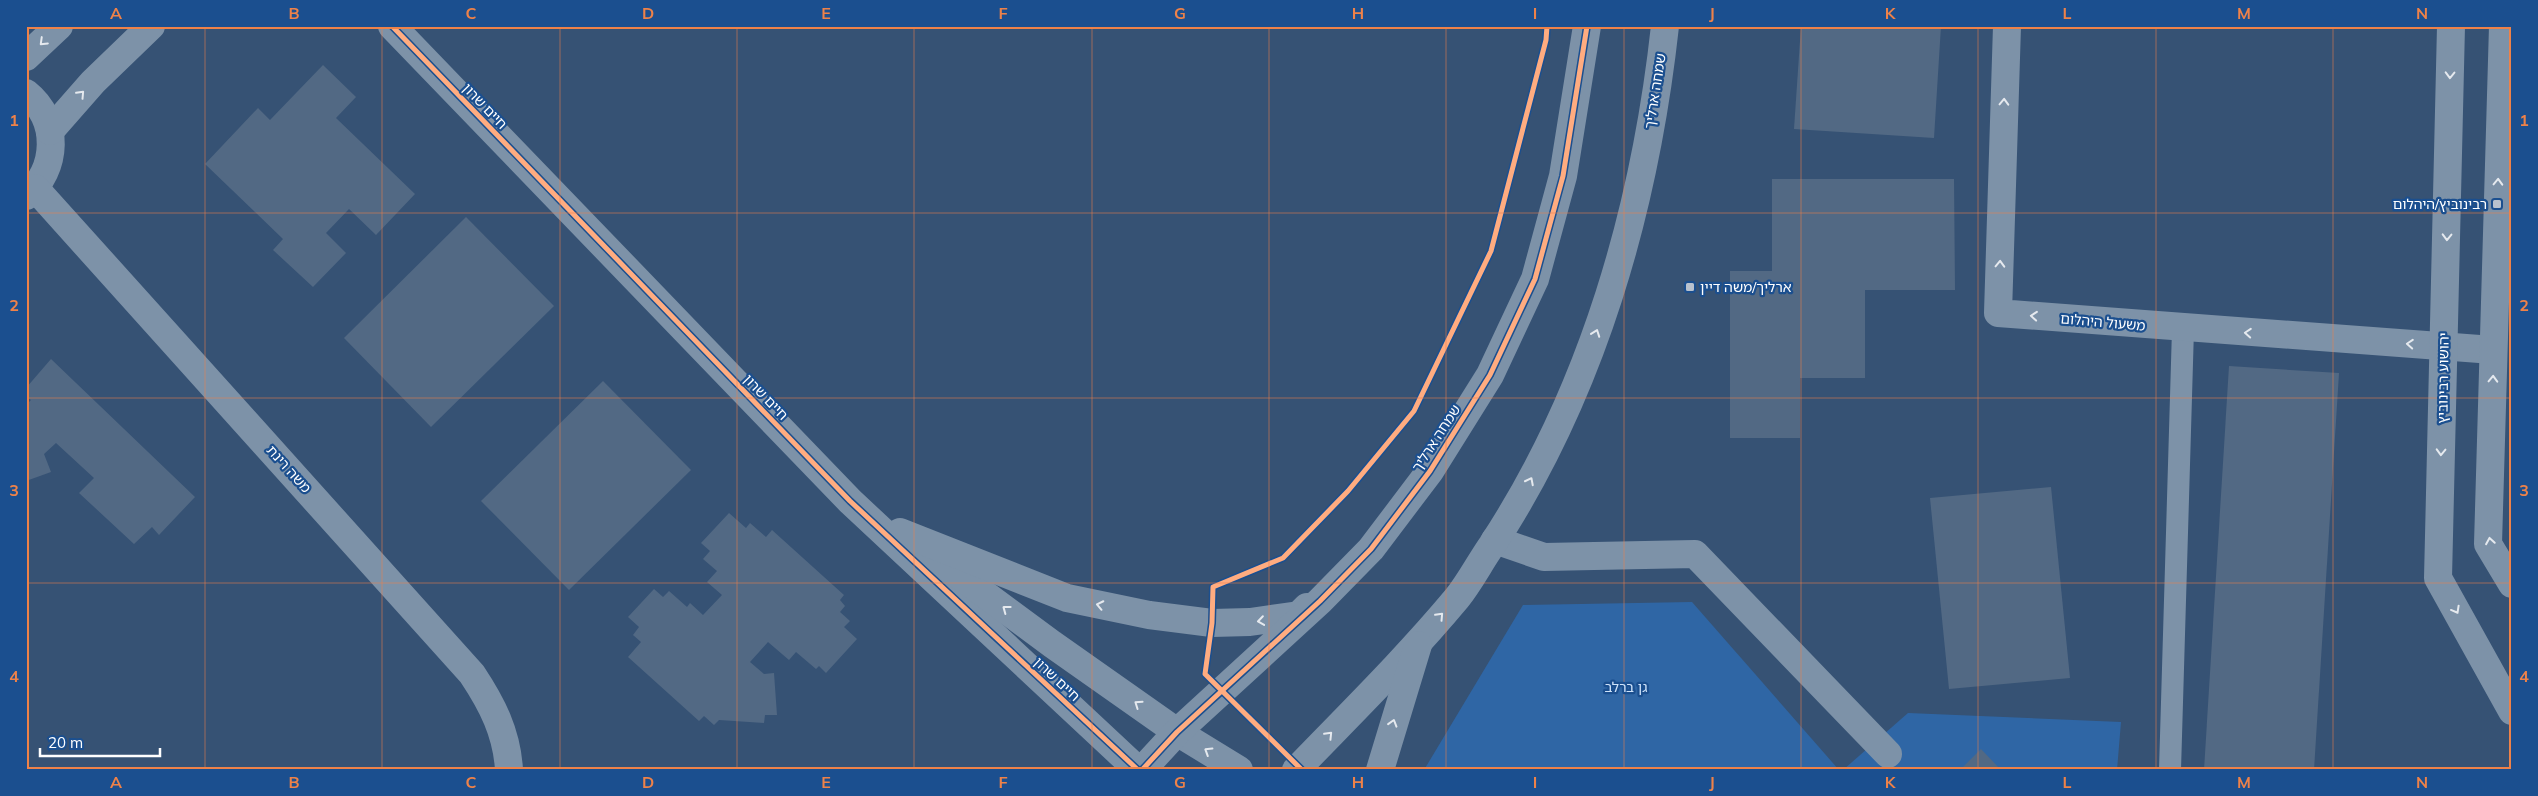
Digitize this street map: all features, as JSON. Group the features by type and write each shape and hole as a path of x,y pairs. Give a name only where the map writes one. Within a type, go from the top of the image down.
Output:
{"street":[{"path":"26,57 60,26"},
{"path":"50,131 93,82 151,26"},
{"name":"חיים שרון","path":"392,26 850,501 1140,770"},
{"name":"שמחה ארליך","path":"1140,770 1178,732 1320,601 1371,549 1430,471 1490,375 1535,279 1563,176 1587,26"},
{"name":"שמחה ארליך","path":"1296,770 1457,597 1517,506 1571,401 1607,304 1636,196 1659,84 1665,26"},
{"name":"משעול היהלום","path":"2007,26 1998,313 2183,329 2494,350"},
{"name":"יהושוע רבינוביץ","path":"2451,26 2438,578 2512,711"},
{"path":"2503,26 2488,544 2512,584"},
{"path":"26,94 43,113 50,131 49,161 31,192"},
{"name":"משה רינת","path":"31,192 472,674 490,702 503,730 509,770"},
{"name":"חיים שרון","path":"850,501 900,532 1052,644 1178,732 1239,770"},
{"path":"900,532 1066,598 1149,615 1212,623 1250,622 1299,615 1371,549"},
{"path":"1495,540 1544,557 1696,554 1888,754"},
{"path":"1380,770 1421,637"}],"lane":[{"path":"2170,770 2183,329"}],"green space":[{"name":"גן ברלב","path":"1692,602 1839,770 1424,770 1523,605"},
{"path":"1908,713 2121,722 2117,770 1843,770"}],"building":[{"path":"1801,26 1941,26 1934,138 1794,129"},
{"path":"323,65 356,97 336,118 415,194 376,235 349,209 326,233 346,253 313,287 273,250 283,239 205,164 258,108 270,120"},
{"path":"1772,179 1954,179 1955,290 1865,290 1865,378 1800,378 1800,438 1730,438 1730,271 1772,271"},
{"path":"466,217 554,306 431,427 344,338"},
{"path":"51,359 195,497 159,535 152,527 134,544 79,493 94,478 56,443 44,454 51,472 26,481 26,405 31,400 26,397 26,388"},
{"path":"2229,366 2339,373 2314,770 2204,770"},
{"path":"603,381 691,470 569,590 481,501"},
{"path":"2051,487 2070,678 1949,689 1930,498"},
{"path":"729,513 746,528 750,523 766,537 772,530 844,595 840,600 845,606 840,612 850,621 844,627 857,639 826,673 819,666 816,669 796,652 789,660 768,642 750,662 764,674 774,673 777,715 765,715 764,723 719,720 714,725 704,716 699,721 628,657 641,642 633,635 639,627 628,617 654,589 663,597 669,591 687,607 690,603 703,615 722,595 707,582 717,571 703,559 710,551 701,543"},
{"path":"1981,749 2001,770 1960,770"}],"cycle path":[{"path":"392,26 850,501 1138,770"},
{"path":"1302,770 1205,674 1212,623 1213,587 1283,558 1348,491 1414,411 1491,251 1546,40 1547,26"},
{"path":"1142,770 1177,732 1320,601 1371,549 1430,471 1490,375 1535,279 1563,176 1587,26"}],"place":[{"name":"רבינוביץ/היהלום","path":"2497,204"},
{"name":"ארליך/משה דיין","path":"1690,287"}]}
